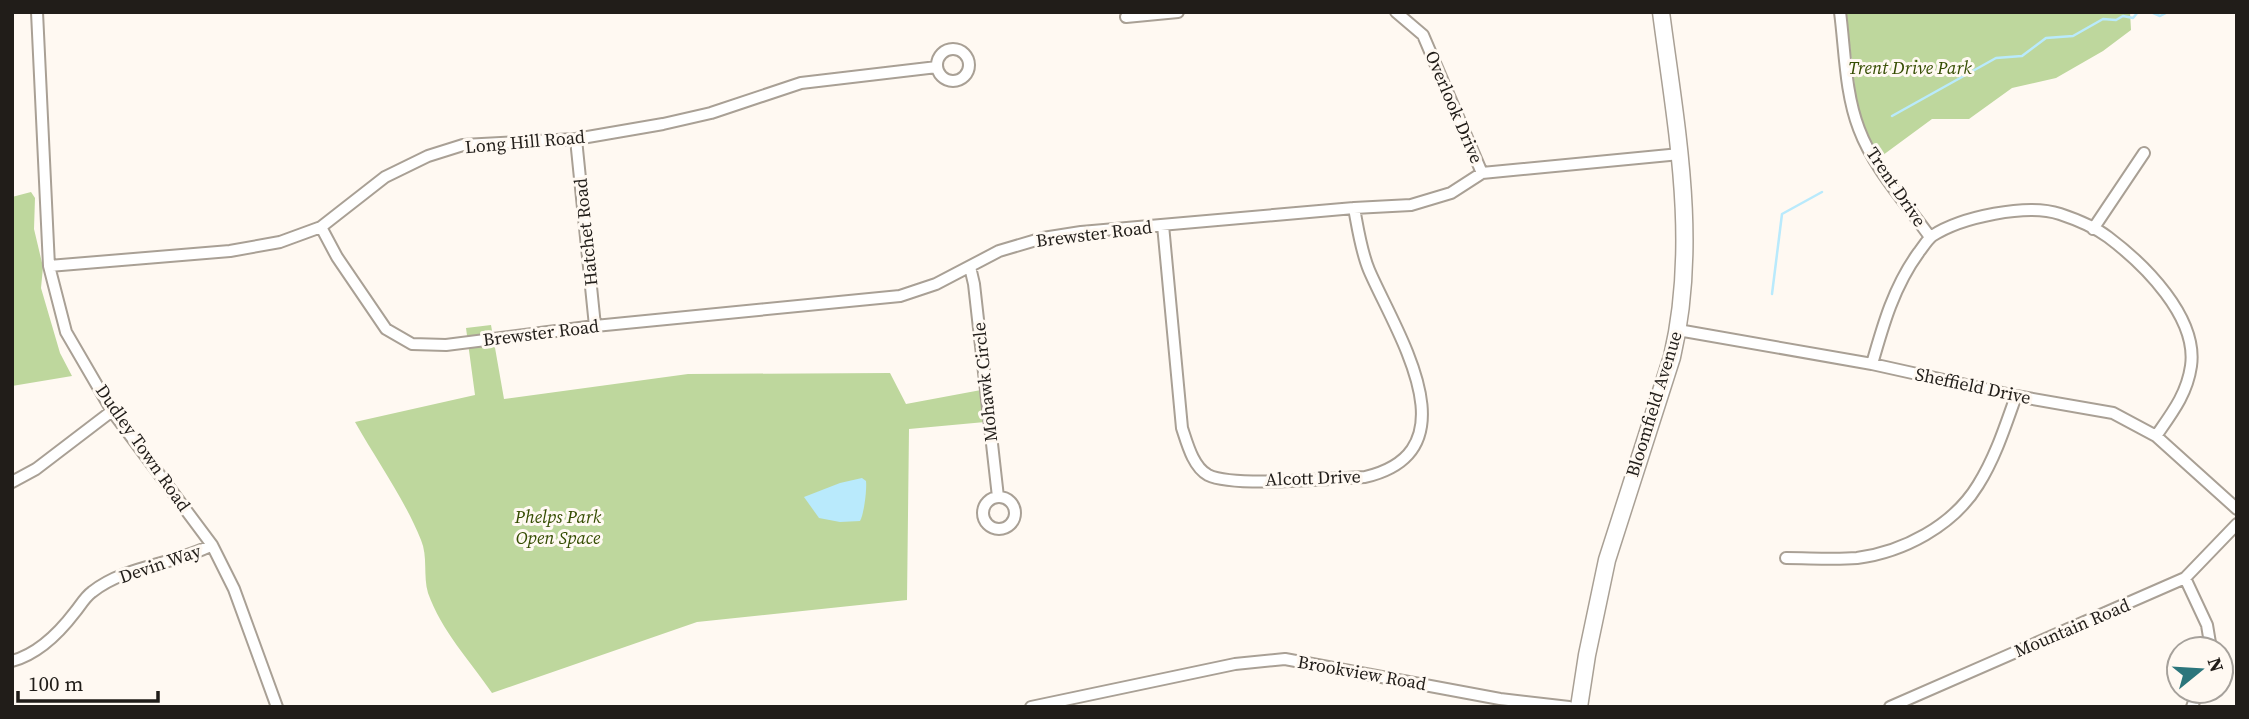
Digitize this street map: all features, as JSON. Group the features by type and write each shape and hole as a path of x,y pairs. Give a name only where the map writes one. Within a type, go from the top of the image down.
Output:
{"main road":[{"name":"Bloomfield Avenue","path":"1579,707 1607,560 1663,387 1678,330 1686,257 1685,200 1661,12"}],"street":[{"name":"Dudley Town Road","path":"37,12 49,266 66,332 112,411 212,545 234,589 277,707"},
{"path":"1126,17 1178,12"},
{"name":"Overlook Drive","path":"1396,12 1423,35 1482,173"},
{"name":"Trent Drive","path":"1840,12 1853,109 1859,130 1873,158 1930,237"},
{"name":"Long Hill Road","path":"49,266 230,251 280,243 321,227 384,177 428,156 463,145 576,139 711,113 801,83 937,67"},
{"name":"Hatchet Road","path":"576,139 595,326"},
{"path":"2093,229 2144,153"},
{"name":"Brewster Road","path":"321,227 337,257 386,329 412,344 446,345 595,326 900,296 936,284 999,251 1043,238 1081,232 1411,205 1451,193 1482,173 1680,154"},
{"name":"Alcott Drive","path":"1163,225 1182,429 1191,454 1206,474 1230,481 1365,477 1386,472 1403,460 1418,441 1421,415 1418,381 1401,334 1366,263 1354,208"},
{"path":"1872,364 1891,301 1912,261 1930,237 1973,218 2016,211 2058,213 2107,236 2162,286 2188,330 2192,363 2184,396 2156,436"},
{"name":"Mohawk Circle","path":"970,267 998,497"},
{"name":"Sheffield Drive","path":"1678,330 1872,364 2016,396 2113,413 2156,436 2237,509"},
{"path":"1786,558 1857,558 1910,544 1947,520 1977,487 2000,442 2016,396"},
{"path":"12,482 36,469 112,411"},
{"name":"Mountain Road","path":"1890,707 2185,578 2237,524"},
{"name":"Devin Way","path":"12,661 58,634 90,593 106,583 130,572 181,559 212,545"},
{"path":"2185,578 2207,625 2209,635"},
{"name":"Brookview Road","path":"1031,707 1236,664 1285,659 1500,699 1569,707"}],"green space":[{"name":"Trent Drive Park","path":"1846,12 2130,12 2131,30 2103,51 2056,78 2012,88 1969,119 1932,119 1879,158 1858,113"},
{"path":"31,192 35,198 34,229 43,267 41,288 60,353 72,376 12,386 12,197"},
{"name":"Phelps Park Open Space","path":"491,325 504,399 688,374 890,373 906,404 981,390 985,422 909,429 907,600 697,622 492,693 448,632 434,607 428,593 421,540 398,494 355,422 475,395 466,328"}],"water":[{"path":"862,478 866,481 866,490 860,521 840,522 819,518 804,497 840,483"}],"waterway":[{"path":"1892,116 1996,58 2022,56 2046,38 2073,36 2103,19 2116,20 2123,16 2133,18 2138,12"},
{"path":"2151,12 2160,16 2168,12"},
{"path":"1772,294 1782,214 1822,192"}]}
